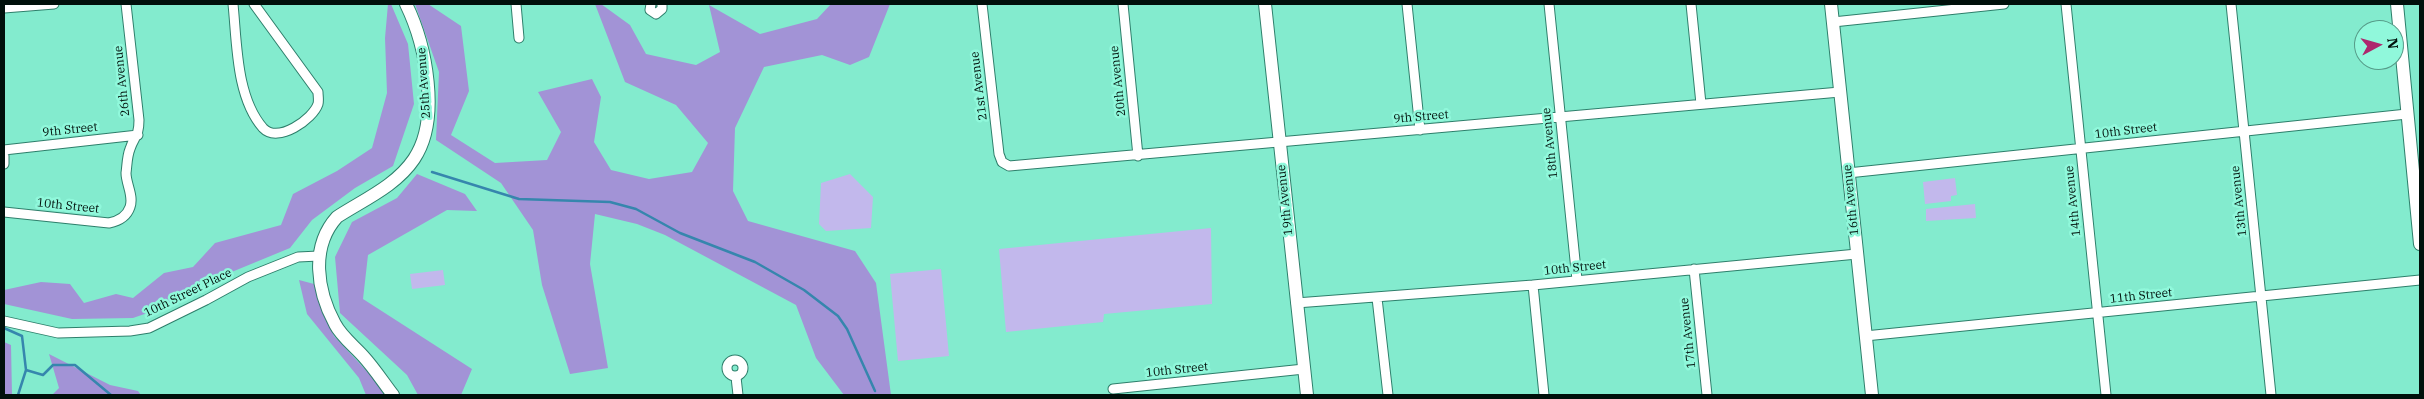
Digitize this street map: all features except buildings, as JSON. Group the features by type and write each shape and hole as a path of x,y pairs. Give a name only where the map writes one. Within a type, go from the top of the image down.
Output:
{"street":[{"path":"4,8 54,4"},
{"name":"26th Avenue","path":"126,4 139,120 138,135 130,149 127,166 132,204 128,213"},
{"path":"233,4 243,88 248,105 267,131 272,134 284,133 316,109 319,102 318,92 254,4"},
{"name":"25th Avenue","path":"393,395 368,362 336,326 322,291 319,256 331,224 337,217 392,182 413,160 424,138 428,119 422,46 415,22 406,4"},
{"path":"516,4 519,38"},
{"path":"651,4 650,10 656,14 662,9 662,4"},
{"name":"21st Avenue","path":"982,4 999,154 1004,164"},
{"name":"20th Avenue","path":"1123,4 1138,156"},
{"name":"19th Avenue","path":"1265,4 1307,395"},
{"path":"1407,4 1420,130"},
{"name":"18th Avenue","path":"1548,4 1577,280"},
{"path":"1691,4 1701,104"},
{"name":"16th Avenue","path":"1831,4 1872,395"},
{"path":"1833,22 2004,4"},
{"name":"14th Avenue","path":"2066,4 2106,395"},
{"name":"13th Avenue","path":"2231,4 2271,395"},
{"path":"2397,4 2414,114 2420,244"},
{"name":"9th Street","path":"1004,164 1015,166 1138,156 1840,92"},
{"name":"10th Street","path":"1848,173 2414,114"},
{"name":"9th Street","path":"4,150 138,135"},
{"path":"4,156 4,164"},
{"name":"10th Street","path":"4,212 99,222 117,221 128,213"},
{"name":"10th Street","path":"1296,303 1532,286 1577,280 1857,254"},
{"name":"10th Street Place","path":"4,321 58,333 130,331 148,328 248,277 298,257 319,256"},
{"name":"17th Avenue","path":"1694,269 1707,395"},
{"name":"11th Street","path":"1865,336 2420,280"},
{"path":"1532,286 1544,395"},
{"path":"1377,298 1388,395"},
{"name":"10th Street","path":"1113,389 1304,369"},
{"path":"736,377 738,395"}],"shaded area":[{"path":"388,4 391,4 408,44 414,104 393,166 355,188 312,220 290,248 205,283 176,303 133,318 72,319 4,304 4,290 41,282 70,284 84,303 116,294 133,298 164,273 193,267 215,243 281,225 293,194 337,171 372,148 387,93 385,38"},
{"path":"415,4 428,4 461,26 469,91 451,135 495,163 547,160 561,132 538,92 592,79 601,97 594,142 611,170 649,179 692,172 708,143 676,105 625,82 595,4 601,4 630,25 646,54 696,65 720,52 709,5 760,34 817,19 831,4 890,4 869,57 850,65 822,55 764,67 735,128 733,191 748,221 855,251 876,283 891,395 844,395 816,358 796,305 665,235 637,224 595,214 590,264 608,368 570,374 542,285 533,230 501,183 436,140 439,72"},
{"path":"417,174 465,194 477,211 447,210 368,255 363,299 472,369 461,395 418,395 407,375 340,313 335,257 352,222 397,198"},
{"path":"850,174 873,197 871,228 826,231 819,224 821,183"},
{"path":"1955,178 1957,195 1951,196 1951,201 1925,204 1923,182"},
{"path":"1975,204 1976,218 1926,221 1926,209"},
{"path":"1211,228 1212,304 1104,314 1103,322 1006,332 999,249"},
{"path":"941,269 949,356 898,361 890,274"},
{"path":"443,270 445,285 412,289 410,274"},
{"path":"299,280 314,284 334,336 376,381 384,395 366,395 359,378 307,314"},
{"path":"4,342 11,345 12,395 4,395"},
{"path":"49,354 110,385 138,391 141,395 52,395 59,388"}],"waterway":[{"path":"432,172 519,199 610,202 636,209 680,233 755,262 804,290 838,316 847,329 875,391"},
{"path":"4,328 22,336 26,370 43,375 53,365 75,365 111,395"},
{"path":"18,395 26,370"}]}
